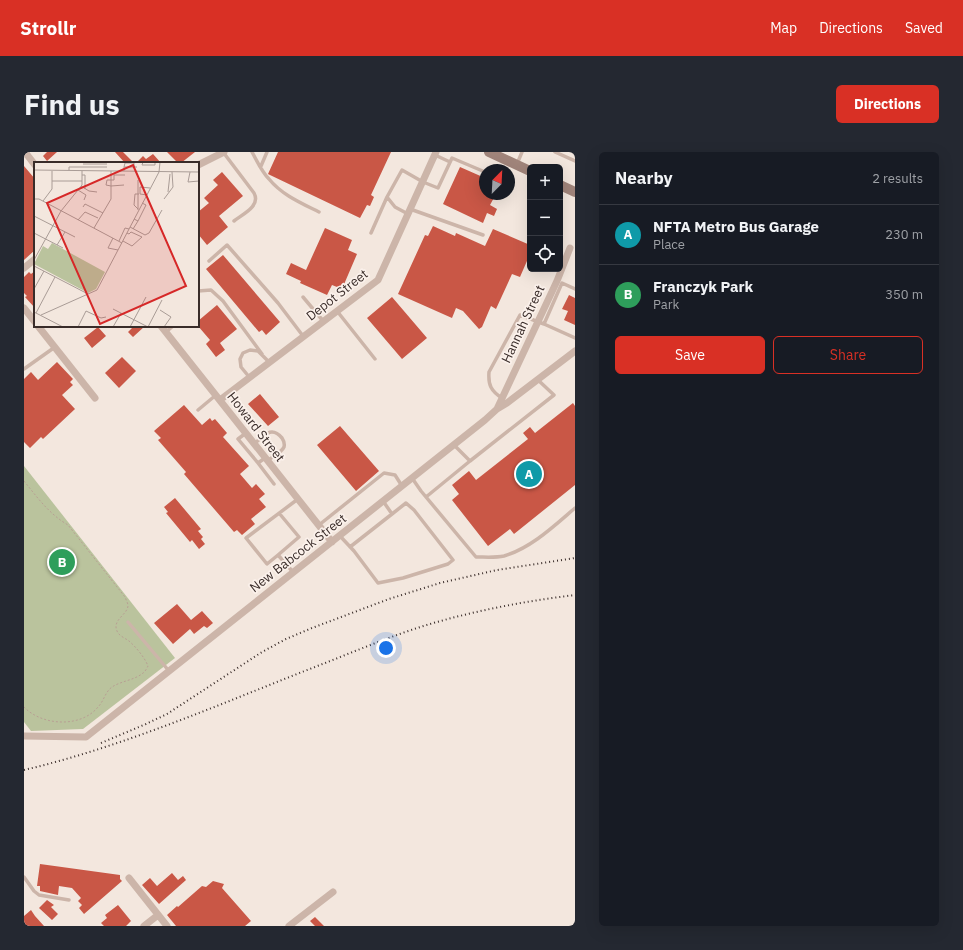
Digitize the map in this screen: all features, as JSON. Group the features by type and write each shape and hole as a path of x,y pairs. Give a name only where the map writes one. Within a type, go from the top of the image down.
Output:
{"main road":[{"path":"489,152 527,170"},
{"path":"563,186 575,192"}],"street":[{"path":"25,152 34,164"},
{"path":"199,164 223,152"},
{"name":"Depot Street","path":"218,398 250,378 378,280 436,153"},
{"name":"Hannah Street","path":"497,409 541,323 559,282 570,248"},
{"path":"24,268 34,260"},
{"path":"24,308 34,321"},
{"path":"39,327 95,398"},
{"name":"Howard Street","path":"164,329 332,542"},
{"name":"New Babcock Street","path":"25,734 86,737 340,536 497,409 507,403 575,350"},
{"path":"129,878 167,926"},
{"path":"289,926 333,892"},
{"path":"144,926 158,915"}],"lane":[{"path":"223,152 254,193 256,199 255,204 234,221"},
{"path":"252,152 268,178 277,188 297,201 319,212"},
{"path":"261,166 267,152"},
{"path":"516,165 522,152"},
{"path":"555,152 575,161"},
{"path":"436,153 450,162"},
{"path":"371,233 387,197 402,170 423,182 438,188 452,158 479,169"},
{"path":"387,197 395,207 483,235"},
{"path":"209,261 227,245 278,303 304,337"},
{"path":"559,282 575,289"},
{"path":"199,291 211,290 223,301 270,363"},
{"path":"303,297 324,322"},
{"path":"337,311 375,359"},
{"path":"502,398 490,389 488,382 489,372 520,315 575,338"},
{"path":"24,369 55,347"},
{"path":"250,378 241,366 240,359 243,353 250,350 258,351 262,354"},
{"path":"426,497 554,395 538,379"},
{"path":"198,410 218,398"},
{"path":"254,444 269,432 274,431 278,433 284,441 285,446 283,449 258,463"},
{"path":"246,433 238,439 274,484"},
{"path":"454,445 470,461"},
{"path":"319,526 384,473 395,475 402,486"},
{"path":"412,478 476,557 502,556 520,549 545,533 575,508"},
{"path":"279,513 299,537 267,564 246,538 279,513 298,499"},
{"path":"383,501 392,514"},
{"path":"340,536 378,583 403,578 448,564 453,560 414,510 406,503 350,547"},
{"path":"278,555 293,572"},
{"path":"128,622 168,671"},
{"path":"24,877 34,891 39,895 69,900"}],"path":[{"path":"24,481 42,505 68,525 124,597 128,607 118,620 116,626 117,631 120,635 131,642 147,662 148,666 143,674 124,681 110,689 98,707 90,715 79,720 58,723 43,718 24,707"}],"green space":[{"path":"24,466 175,658 83,729 31,731 24,722"}],"building":[{"path":"47,152 57,152 47,161 43,156"},
{"path":"115,152 123,152 133,162 124,162"},
{"path":"167,152 195,152 182,162 177,162"},
{"path":"278,152 391,152 371,195 374,197 370,206 367,205 360,218 268,174"},
{"path":"153,154 160,162 137,162 143,156 146,159"},
{"path":"24,166 34,178 34,251 24,260"},
{"path":"460,167 479,175 479,200 493,200 490,205 497,209 494,216 487,213 483,223 443,204"},
{"path":"222,172 243,196 219,216 228,227 207,245 199,235 199,211 209,203 204,198 218,185 213,180"},
{"path":"433,226 455,236 456,233 485,246 493,229 527,244 527,261 520,277 512,274 496,309 491,306 482,327 479,329 463,311 456,308 452,318 398,294 425,235 428,236"},
{"path":"325,228 352,240 348,250 357,254 342,289 332,285 327,295 300,283 301,281 286,274 291,263 306,270"},
{"path":"223,255 280,322 266,335 262,330 259,332 206,269"},
{"path":"29,272 31,274 34,272 34,307 25,297 27,296 24,293 24,277"},
{"path":"569,295 575,298 575,325 564,320 568,311 562,309"},
{"path":"392,297 427,338 402,359 367,318"},
{"path":"217,305 237,329 220,343 225,350 216,357 206,344 210,340 199,327 199,320"},
{"path":"98,327 106,336 92,348 84,338"},
{"path":"133,327 144,327 133,337 128,332"},
{"path":"122,357 136,371 119,388 105,373"},
{"path":"57,362 73,379 70,382 73,385 62,395 75,409 43,439 41,437 30,448 24,442 24,379 31,372 38,380"},
{"path":"260,394 279,417 268,426 248,404"},
{"path":"573,403 575,406 575,485 514,534 510,529 488,546 452,500 459,494 452,485 469,471 476,480 528,439 523,433 530,427 535,433"},
{"path":"184,405 202,425 210,418 212,421 215,419 227,433 223,437 249,466 240,474 252,488 256,484 265,494 259,499 266,507 251,519 255,524 242,535 237,530 234,532 184,474 186,472 158,440 161,438 154,431"},
{"path":"340,426 379,471 356,491 317,445"},
{"path":"175,498 201,529 198,531 203,537 201,539 205,544 199,549 192,540 190,542 166,513 168,512 164,507"},
{"path":"177,604 191,620 202,611 213,623 207,628 204,626 194,634 190,629 173,644 154,623"},
{"path":"40,864 120,875 120,879 122,881 84,914 79,908 82,905 78,901 81,898 72,888 59,886 58,895 40,891 40,886 37,886"},
{"path":"172,873 178,880 183,876 186,880 159,904 142,885 150,878 157,886"},
{"path":"213,881 224,884 222,888 251,921 245,926 176,926 167,915 202,886 206,887"},
{"path":"47,900 54,905 51,907 58,914 52,920 39,908"},
{"path":"118,905 131,921 126,926 104,926 101,923 107,918 105,915"},
{"path":"31,910 44,926 24,926 24,916"},
{"path":"315,917 324,926 315,926 310,921"}],"railway":[{"path":"101,743 167,714 262,652 286,639 312,628 389,599 440,583 497,570 575,558"},
{"path":"24,770 100,749 174,723 416,628 484,610 575,595"}],"place":[{"name":"NFTA Metro Bus Garage","path":"529,474"},
{"name":"Franczyk Park","path":"62,562"}]}
